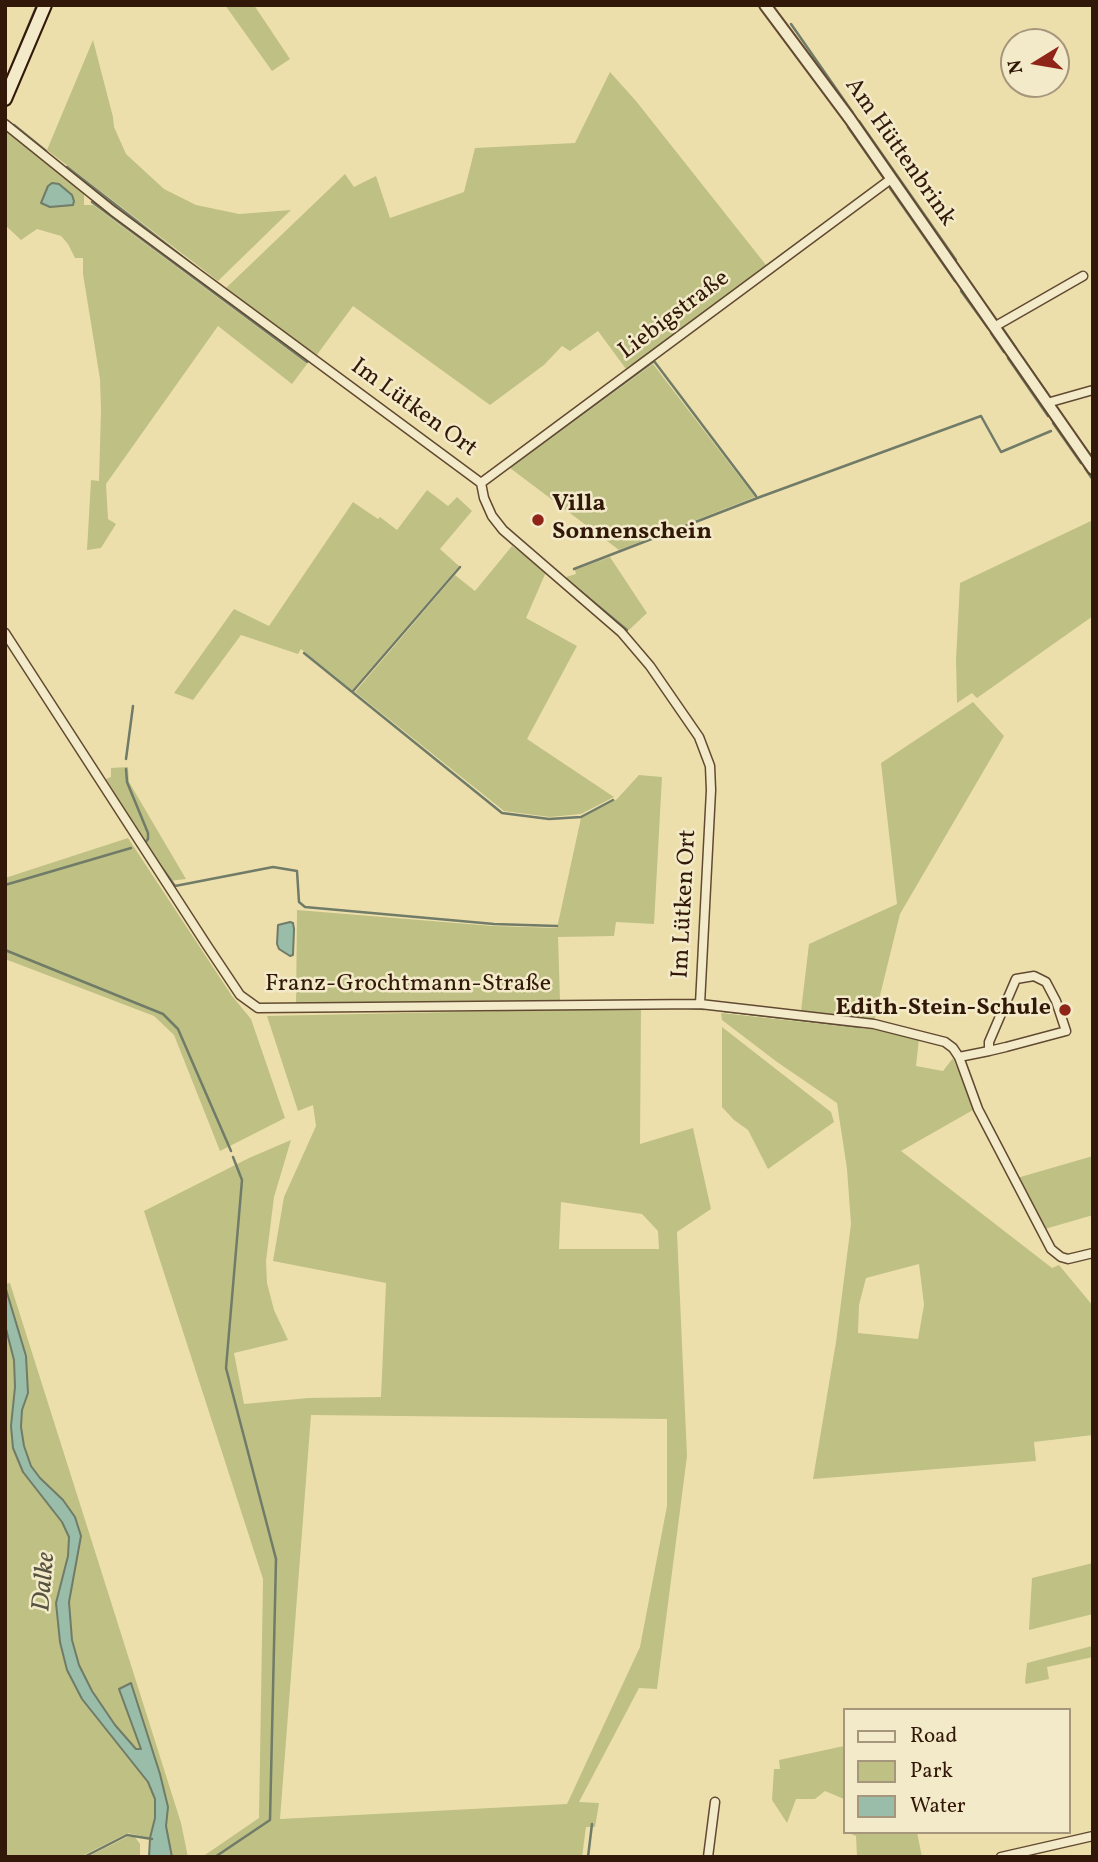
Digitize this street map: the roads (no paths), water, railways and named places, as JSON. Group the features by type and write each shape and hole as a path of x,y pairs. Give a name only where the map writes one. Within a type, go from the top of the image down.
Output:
{"main road":[{"path":"5,99 45,5"}],"street":[{"name":"Am Hüttenbrink","path":"765,5 891,178 1093,469"},
{"name":"Im Lütken Ort","path":"5,124 113,211 481,483 488,507 503,530 621,632 662,684 706,750 710,766 712,790 700,1004"},
{"name":"Liebigstraße","path":"481,483 891,178"},
{"path":"994,327 1083,276"},
{"path":"1047,403 1093,390"},
{"name":"Franz-Grochtmann-Straße","path":"5,633 240,995 258,1008 700,1004 874,1024 945,1041 959,1057"},
{"path":"989,1051 989,1042 1016,979 1034,976 1046,982 1066,1031 989,1051 959,1057 978,1109 1051,1249 1068,1259 1093,1253"},
{"path":"708,1857 715,1802"},
{"path":"1001,1857 1093,1836"}],"water":[{"path":"52,183 59,184 72,195 73,205 50,207 41,203"},
{"path":"293,923 294,929 293,955 290,956 279,949 277,944 278,925"},
{"path":"5,1286 26,1356 28,1393 22,1410 21,1427 24,1446 31,1466 75,1517 81,1536 69,1602 72,1640 79,1665 92,1691 115,1725 136,1749 141,1749 119,1689 131,1683 168,1807 166,1826 172,1857 149,1857 155,1799 148,1782 82,1699 67,1670 60,1642 56,1603 68,1556 69,1537 62,1522 23,1472 13,1448 11,1426 15,1387 14,1360 5,1325"}],"waterway":[{"path":"5,82 37,5"},
{"path":"15,92 47,15"},
{"path":"791,24 853,113"},
{"path":"859,121 956,260"},
{"path":"14,125 46,151"},
{"path":"848,127 883,177"},
{"path":"67,167 197,268"},
{"path":"890,188 955,281"},
{"path":"92,202 307,362"},
{"path":"633,365 817,229"},
{"path":"974,289 996,320"},
{"path":"961,291 988,328"},
{"path":"1003,329 1016,348"},
{"path":"991,333 1004,352"},
{"path":"1022,357 1047,393"},
{"path":"1008,358 1048,416"},
{"path":"511,466 654,361 756,496"},
{"path":"574,569 981,416 1001,452 1051,431"},
{"path":"1053,423 1081,463"},
{"path":"1075,434 1093,459"},
{"path":"1085,468 1093,480"},
{"path":"353,691 460,567"},
{"path":"566,579 627,630"},
{"path":"304,653 502,813 549,819 581,817 613,800"},
{"path":"126,759 133,706"},
{"path":"126,769 127,782 148,833 145,843"},
{"path":"5,885 131,848"},
{"path":"154,857 175,886 273,867 297,871 299,902 305,907 494,924 557,926"},
{"path":"5,950 163,1014 178,1029 231,1151"},
{"path":"690,1008 704,1009"},
{"path":"724,1011 861,1027"},
{"path":"215,1857 270,1820 276,1559 226,1368 242,1180 233,1157"},
{"path":"588,1857 592,1824"},
{"path":"84,1857 127,1835 152,1839"}],"place":[{"name":"Villa Sonnenschein","path":"538,520"},
{"name":"Edith-Stein-Schule","path":"1065,1010"}],"water label":[{"name":"Dalke","path":"46,1582"}]}
